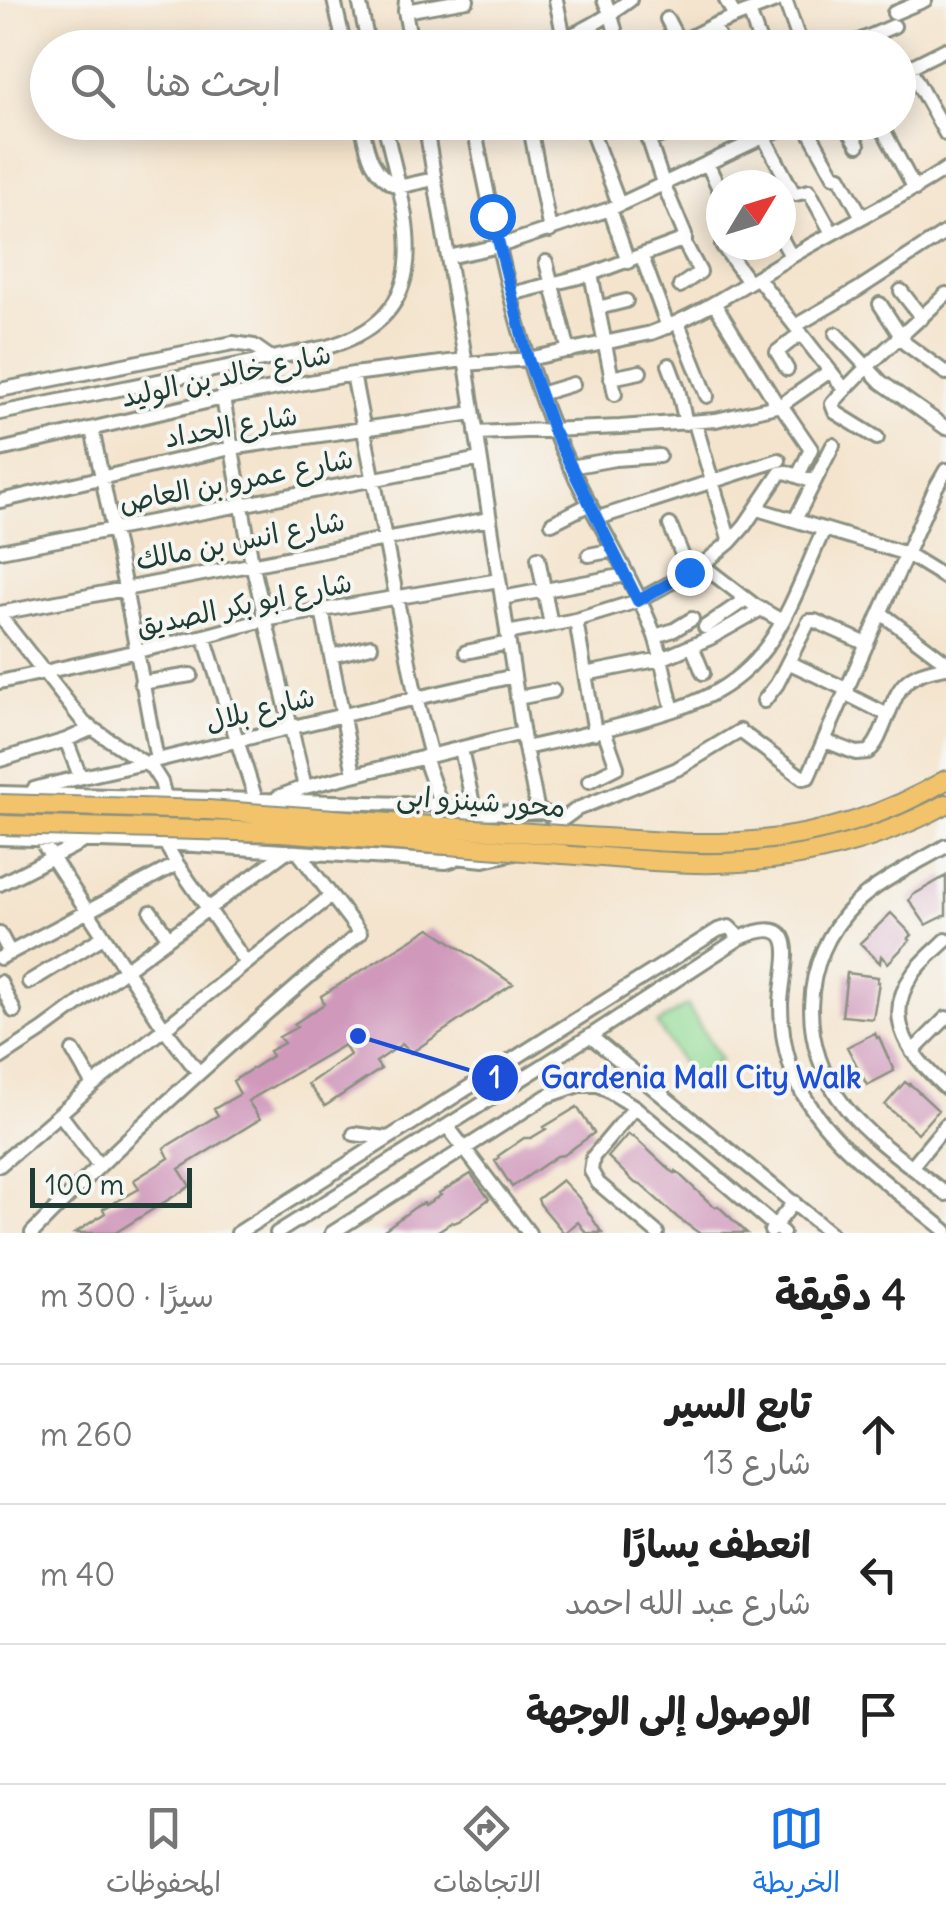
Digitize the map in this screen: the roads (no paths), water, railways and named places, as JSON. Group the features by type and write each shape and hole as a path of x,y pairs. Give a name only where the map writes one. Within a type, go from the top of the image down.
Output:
{"main road":[{"name":"محور شينزو ابى","path":"0,804 208,810 713,843 789,837 863,819 946,780"},
{"name":"محور شينزو ابى","path":"0,825 280,832 696,863 786,857 874,836 946,804"}],"street":[{"path":"334,0 340,30"},
{"path":"359,0 365,30"},
{"path":"406,6 468,0"},
{"path":"556,0 562,30"},
{"path":"604,0 612,13 615,30"},
{"path":"726,0 742,14 751,30"},
{"path":"704,30 782,0 795,30"},
{"path":"875,30 925,0"},
{"path":"584,30 627,1"},
{"path":"667,20 671,30"},
{"path":"714,24 716,30"},
{"path":"916,64 946,50"},
{"path":"916,88 946,134"},
{"path":"366,140 372,163 385,180 398,187 434,179"},
{"path":"0,413 271,358 349,340 369,330 386,314 403,284 410,251 388,140"},
{"path":"428,140 524,748 538,812"},
{"path":"477,140 498,246 528,359 553,430 655,636 672,710"},
{"path":"532,140 550,230"},
{"path":"594,140 635,260 673,325 707,396"},
{"path":"648,140 685,236 684,244 700,272 680,286"},
{"path":"448,257 498,246 615,207 759,140"},
{"path":"765,140 793,192 810,191 832,233"},
{"path":"814,140 862,218"},
{"path":"855,140 858,145"},
{"path":"889,140 915,188"},
{"path":"706,163 710,170"},
{"name":"شارع خالد بن الوليد","path":"796,254 946,169"},
{"path":"787,369 777,352 798,330 946,232"},
{"path":"511,294 592,274 685,239"},
{"path":"736,260 845,390"},
{"name":"شارع خالد بن الوليد","path":"0,450 223,398 353,374 528,359 605,344 673,325 786,260"},
{"path":"546,262 568,351"},
{"path":"592,274 615,394"},
{"path":"900,292 922,318"},
{"path":"877,438 833,410 832,404 946,294"},
{"path":"598,308 626,301"},
{"path":"714,303 811,450 798,476"},
{"path":"880,304 899,336 946,373"},
{"path":"836,334 866,368 946,428"},
{"path":"0,390 233,343 254,346 271,358"},
{"path":"668,365 730,542"},
{"path":"476,433 690,423 737,416 779,406 830,371"},
{"path":"612,378 640,372"},
{"path":"353,374 440,805"},
{"path":"678,389 702,382"},
{"path":"540,394 573,384"},
{"path":"223,398 264,620 305,787"},
{"name":"شارع الحداد","path":"0,500 232,448 474,413"},
{"path":"92,429 125,588 152,761 165,797"},
{"path":"795,520 832,444"},
{"path":"570,467 659,456"},
{"name":"شارع عمرو بن العاص","path":"0,551 480,459"},
{"path":"598,518 780,460"},
{"path":"0,838 165,843 292,856 484,860 525,847 584,806 676,770 740,731 804,778 825,741 907,554 940,493 946,470"},
{"path":"466,652 638,601 696,569 730,542 780,473 814,482"},
{"path":"552,523 590,504"},
{"path":"757,508 907,554 946,578"},
{"name":"شارع انس بن مالك","path":"0,614 490,518"},
{"path":"670,525 696,569 782,620"},
{"path":"524,748 672,710 706,698 737,679 770,644 824,529"},
{"path":"589,555 614,550"},
{"path":"538,558 551,625"},
{"path":"502,598 626,575"},
{"name":"شارع ابو بكر الصديق","path":"0,682 264,620 499,580"},
{"path":"705,627 746,599"},
{"path":"322,610 354,774"},
{"path":"585,674 661,660 762,610"},
{"path":"881,613 946,662"},
{"path":"0,614 91,728 152,761"},
{"path":"655,636 692,619"},
{"path":"576,620 600,731 617,767 589,781"},
{"path":"764,700 777,684 807,623 815,620 867,644"},
{"path":"204,636 236,740 263,800"},
{"path":"331,656 371,646"},
{"path":"692,646 703,673"},
{"path":"788,662 888,716"},
{"path":"825,741 856,753 868,752 876,744 900,688 907,680 946,662"},
{"path":"141,683 191,675"},
{"name":"شارع بلال","path":"20,793 514,676"},
{"path":"517,698 553,691"},
{"path":"0,760 66,740 91,728"},
{"path":"263,800 522,733"},
{"path":"66,740 80,776"},
{"path":"461,749 475,812"},
{"path":"0,793 440,805 456,812 460,822 456,858"},
{"path":"456,812 538,812 548,813 559,822"},
{"path":"40,840 164,1028 199,1073"},
{"path":"0,884 84,840"},
{"path":"165,843 246,963"},
{"path":"946,846 869,893 838,924 814,976 810,1005 818,1060 832,1088 859,1121 946,1194"},
{"path":"32,1233 98,1164 360,933 292,856"},
{"path":"0,1058 208,909 292,856"},
{"path":"0,934 5,955 177,864"},
{"path":"0,1164 331,896"},
{"path":"151,912 168,937"},
{"path":"238,1233 718,930 730,927 740,938"},
{"path":"278,1233 740,938 768,929 778,932 786,942 781,1005 784,1036 801,1092 836,1139 946,1231"},
{"path":"29,982 103,936"},
{"path":"944,946 914,972 902,998 900,1026 912,1052 946,1088"},
{"path":"0,982 14,1010"},
{"path":"912,1052 946,1018"},
{"path":"590,1036 830,1233"},
{"path":"73,1052 93,1085"},
{"path":"332,1233 547,1096 578,1085 599,1085 634,1107 776,1231 794,1202"},
{"path":"634,1107 594,1157 591,1171 598,1183 657,1233"},
{"path":"60,1114 98,1164"},
{"path":"912,1166 946,1125"},
{"path":"446,1126 529,1233"},
{"path":"354,1134 387,1138"}],"place":[{"name":"Gardenia Mall City Walk","path":"358,1036"}]}
